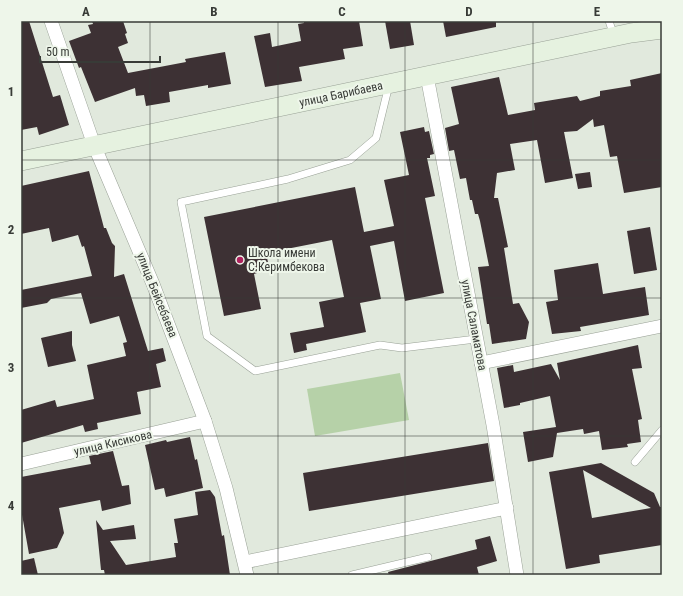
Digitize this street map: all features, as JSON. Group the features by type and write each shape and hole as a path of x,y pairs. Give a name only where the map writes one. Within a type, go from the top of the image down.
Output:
{"street":[{"name":"улица Бейсебаева","path":"51,21 94,145 153,284 205,421 226,488 248,575"},
{"name":"улица Барибаева","path":"21,160 427,76 612,29 662,28"},
{"name":"улица Саламатова","path":"427,76 481,363 507,508 517,575"},
{"path":"481,363 662,326"},
{"name":"улица Кисикова","path":"21,464 205,421"},
{"path":"245,562 507,508"}],"lane":[{"path":"389,84 376,138 350,160 288,179 181,202 207,336 255,371 380,345 402,348 476,339"},
{"path":"635,462 662,430"},
{"path":"352,575 428,557"}],"green space":[{"path":"400,373 409,420 315,436 307,389"}],"building":[{"path":"21,21 29,21 53,97 60,95 69,125 39,135 37,127 21,130"},
{"path":"92,21 123,21 127,33 125,34 128,43 118,47 128,73 186,62 185,59 225,52 231,84 208,88 208,85 169,92 170,102 146,106 144,95 136,96 135,88 95,102 81,67 79,68 69,41 91,33 88,25 93,24"},
{"path":"304,21 359,21 363,46 343,49 345,59 299,67 302,81 265,87 254,36 270,33 272,47 301,41 298,24 304,23"},
{"path":"385,21 410,21 414,45 390,49"},
{"path":"443,21 496,21 496,27 446,37"},
{"path":"662,73 662,187 624,193 617,156 610,157 604,125 594,127 593,119 577,131 564,132 573,178 545,183 537,140 510,144 515,170 497,173 494,198 498,198 508,247 504,248 513,304 519,303 529,322 526,339 492,344 489,324 487,324 478,267 489,266 480,221 478,214 475,214 472,200 470,200 466,178 460,179 454,150 449,151 445,128 459,124 451,87 499,77 508,115 535,110 534,103 577,96 580,101 600,96 600,91 631,86 630,80"},
{"name":"Школа имени С.Керимбекова","path":"424,127 425,132 429,131 434,154 430,155 430,158 427,158 435,196 425,198 444,293 405,301 394,241 370,246 381,299 360,303 366,332 306,344 307,350 294,353 290,333 324,327 319,302 344,297 332,240 266,253 269,267 256,270 257,273 254,274 261,309 224,316 204,217 355,187 364,232 394,226 384,180 409,175 400,132"},
{"path":"89,171 104,228 106,228 112,243 115,246 114,277 124,274 148,351 163,348 166,361 156,364 161,387 137,392 141,414 97,423 98,429 85,432 83,425 21,443 21,410 55,400 57,407 94,399 87,365 126,356 123,343 127,342 119,316 90,324 81,293 51,299 47,303 21,308 21,290 92,276 84,246 82,247 78,235 52,242 49,228 21,234 21,186"},
{"path":"590,172 592,187 578,189 575,174"},
{"path":"650,227 657,270 634,274 627,231"},
{"path":"598,263 603,294 645,287 649,315 580,327 581,331 552,334 546,302 558,300 554,270"},
{"path":"72,331 72,345 76,361 48,367 41,338"},
{"path":"638,345 642,368 632,369 642,419 638,420 641,442 627,444 628,447 602,450 599,431 584,434 583,429 557,433 553,457 528,462 523,432 556,427 550,396 504,408 497,368 513,365 514,372 551,364 560,380 557,363"},
{"path":"190,437 195,460 197,459 203,488 166,497 164,488 155,490 145,445 166,440 167,442"},
{"path":"488,443 494,481 309,511 303,473"},
{"path":"113,451 122,486 129,485 131,504 102,511 100,500 59,508 64,533 57,548 29,554 21,509 21,477 91,464 89,456"},
{"path":"601,463 654,493 660,507 662,507 662,545 599,555 600,563 566,569 549,472","holes":["583,470 651,508 592,518"]},
{"path":"210,490 215,497 222,536 224,535 230,575 105,575 104,570 101,570 96,520 103,530 134,525 136,539 110,541 126,565 176,557 174,543 178,543 174,519 198,515 195,492"},
{"path":"490,536 497,561 477,567 479,575 389,575 388,572 477,549 475,540"},
{"path":"34,558 38,575 21,575 21,561"}],"place":[{"name":"Школа имени С.Керимбекова","path":"240,260"}]}
